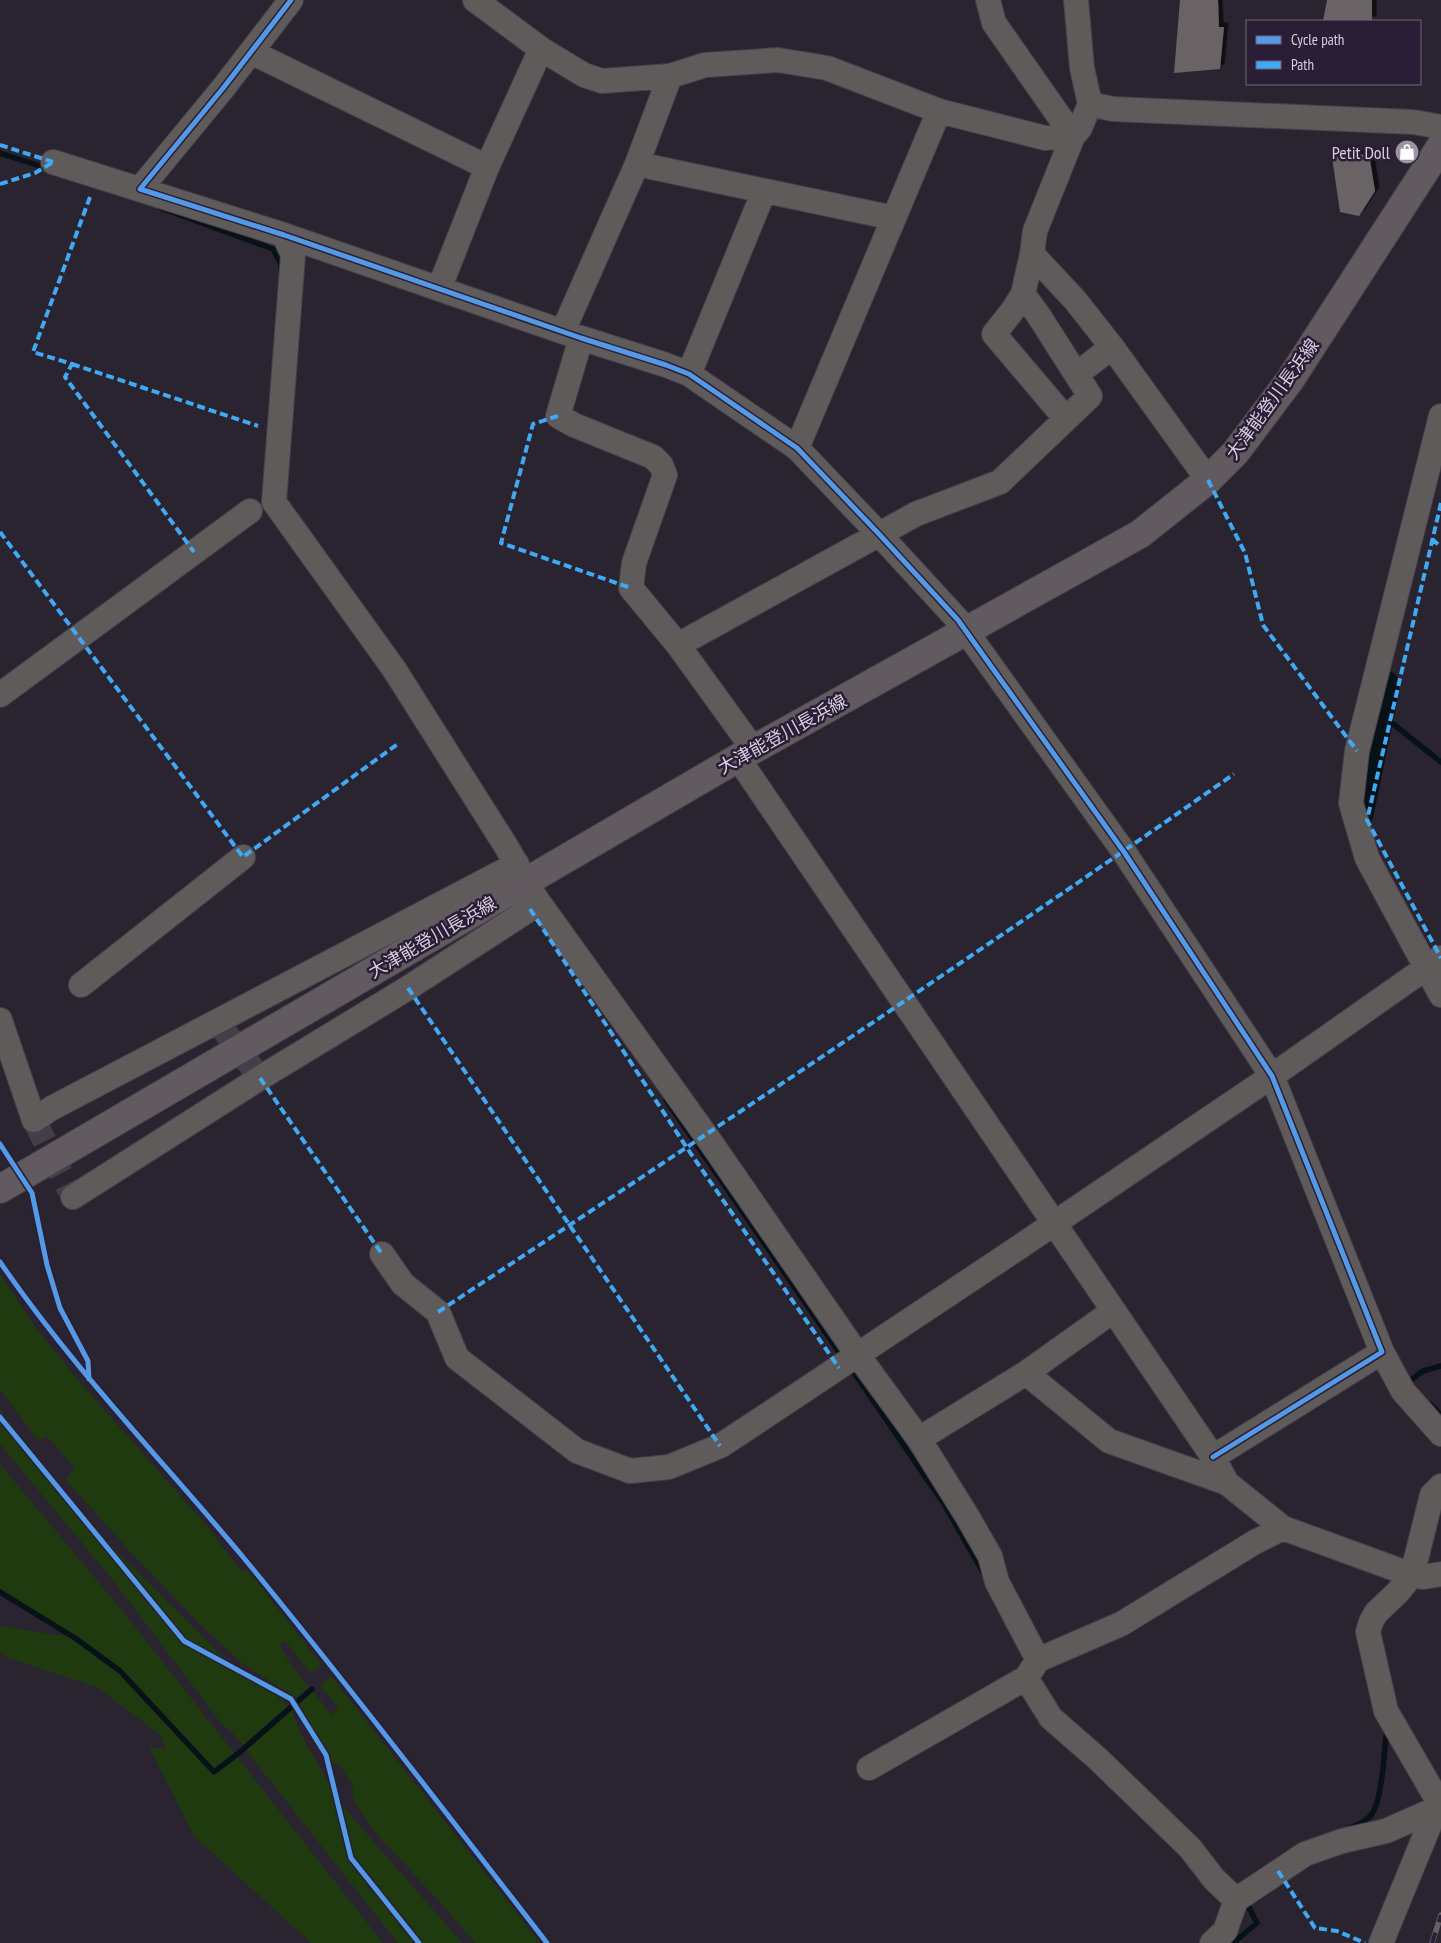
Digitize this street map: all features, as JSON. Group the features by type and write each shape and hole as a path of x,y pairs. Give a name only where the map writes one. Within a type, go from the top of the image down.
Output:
{"main road":[{"name":"大津能登川長浜線","path":"0,1189 379,966 746,754 1140,534 1208,480 1235,453 1290,380 1441,146"}],"street":[{"path":"140,189 291,0"},
{"path":"475,0 541,49 584,75 602,81 670,76 705,65 778,60 827,68 939,111 1045,138 1073,136"},
{"path":"988,0 994,23 1073,136"},
{"path":"1066,419 994,334 1013,310 1022,294 1032,254 1035,231 1073,136 1080,128 1090,104 1082,68 1076,0"},
{"path":"438,289 487,168 541,49"},
{"path":"251,52 487,168"},
{"path":"670,76 572,334 558,416 574,425 653,457 661,465 665,475 634,563 631,588 678,645 746,754 1113,1311 1213,1457 1228,1483"},
{"path":"1090,104 1113,109 1413,122 1441,127"},
{"path":"797,448 939,111"},
{"path":"53,162 284,235 438,289 666,365 689,374 797,448 958,620 1124,852 1272,1076 1382,1352 1402,1391 1441,1434"},
{"path":"637,164 894,218"},
{"path":"689,374 764,191"},
{"path":"284,235 293,255 274,502 394,669 526,881 706,1134 850,1359 919,1439 990,1556 997,1582 1051,1718 1098,1759 1190,1848 1214,1879 1241,1897"},
{"path":"1032,254 1075,300 1112,347 1208,480"},
{"path":"678,645 916,514 1000,482 1090,396 1078,374 1022,294"},
{"path":"1078,374 1112,347"},
{"path":"1441,416 1357,751 1351,803 1366,858 1433,963 1441,995"},
{"path":"0,695 250,511"},
{"path":"81,985 243,857"},
{"path":"0,1020 34,1120 52,1108 108,1078 526,881"},
{"path":"73,1197 260,1078 408,988 530,909 526,881"},
{"path":"382,1254 403,1284 438,1312 457,1358 577,1451 630,1471 669,1468 720,1446 1272,1076 1433,963"},
{"path":"919,1439 1026,1373 1113,1311"},
{"path":"1213,1457 1382,1352"},
{"path":"1026,1373 1109,1441 1228,1483 1283,1528 1423,1576"},
{"path":"1423,1576 1432,1495 1441,1486"},
{"path":"869,1768 1032,1669 1122,1624 1255,1542 1283,1528"},
{"path":"1423,1576 1398,1592 1376,1613 1368,1632 1370,1648 1386,1711 1439,1808"},
{"path":"1212,1943 1225,1931 1241,1897 1305,1854 1342,1841 1386,1831 1439,1808"},
{"path":"1381,1943 1439,1808"}],"green space":[{"path":"0,1274 36,1328 78,1380 207,1526 240,1570 249,1572 322,1665 311,1673 285,1641 279,1645 291,1665 309,1687 296,1698 242,1663 205,1629 137,1559 66,1480 74,1467 47,1436 38,1440 0,1389"},
{"path":"0,1409 48,1471 110,1544 232,1666 283,1700 288,1706 243,1745 227,1727 224,1727 113,1580 0,1444"},
{"path":"0,1464 125,1614 383,1943 311,1943 194,1836 149,1747 166,1749 160,1735 97,1687 5,1657 0,1651 0,1628 2,1626 69,1637 0,1588"},
{"path":"331,1676 540,1943 475,1943 375,1832 353,1801 353,1785 338,1763 329,1764 323,1759 313,1730 299,1703 313,1691 331,1715 338,1707 320,1686"},
{"path":"291,1709 303,1738 340,1803 462,1943 398,1943 246,1750"}],"building":[{"path":"1180,0 1218,0 1219,27 1224,27 1220,69 1174,73"},
{"path":"1327,0 1372,0 1372,20 1323,20"},
{"path":"1369,154 1375,191 1359,216 1340,212 1332,157"}],"waterway":[{"path":"0,153 49,169"},
{"path":"161,208 273,249 281,264 281,269"},
{"path":"1358,812 1384,686"},
{"path":"1378,712 1441,762"},
{"path":"666,1100 843,1358"},
{"path":"1409,1384 1407,1383 1423,1371 1441,1366"},
{"path":"850,1367 944,1504 985,1576"},
{"path":"1430,1404 1441,1415"},
{"path":"0,1592 75,1638 120,1671 214,1772 240,1752 312,1689"},
{"path":"1348,1829 1367,1819 1376,1806 1381,1785 1387,1728"},
{"path":"1233,1943 1257,1923 1245,1900"}],"tunnel":[{"path":"217,1021 260,1078"},
{"path":"34,1120 73,1197"}],"railway":[{"path":"1432,1943 1441,1915"}],"marked path":[{"path":"0,145 53,162"},
{"path":"0,184 35,173 53,162"},
{"path":"90,197 33,352 72,364 65,377 194,552"},
{"path":"72,364 258,426"},
{"path":"558,416 533,424 501,543 631,588"},
{"path":"1208,480 1245,553 1263,625 1357,751"},
{"path":"1441,503 1367,820 1441,958"},
{"path":"0,532 243,857 399,743"},
{"path":"1432,539 1441,547"},
{"path":"438,1312 838,1046 1234,774"},
{"path":"530,909 687,1148 839,1368"},
{"path":"408,988 720,1446"},
{"path":"260,1078 382,1254"},
{"path":"1278,1871 1315,1928 1337,1931 1365,1943"}],"cycle path":[{"path":"291,0 224,87 140,189 284,235 689,374 797,448 958,620 1124,852 1272,1076 1382,1352 1213,1457"},
{"path":"0,1144 32,1193 47,1265 60,1308 88,1361 89,1379"},
{"path":"0,1262 87,1376 212,1520 320,1652 547,1943"},
{"path":"0,1417 184,1641 291,1699 326,1755 351,1858 419,1943"}],"place":[{"name":"Petit Doll","path":"1407,152"}]}
